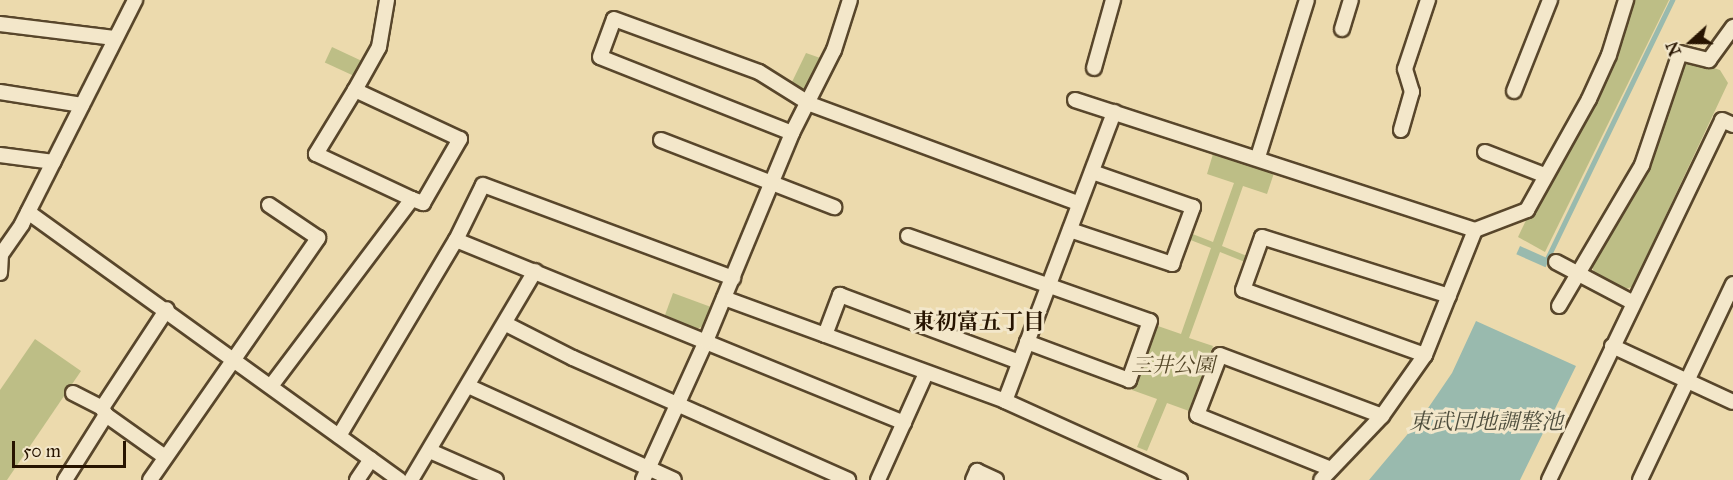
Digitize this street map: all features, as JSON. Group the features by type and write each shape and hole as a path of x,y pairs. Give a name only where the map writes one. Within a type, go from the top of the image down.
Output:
{"street":[{"path":"0,273 0,256 54,162 135,0"},
{"path":"354,90 460,139 423,203 316,154 379,47 387,0"},
{"path":"646,474 733,278 792,133 810,104 834,50 850,0"},
{"path":"1094,68 1113,0"},
{"path":"1257,157 1307,0"},
{"path":"1342,29 1351,0"},
{"path":"1401,130 1412,92 1405,69 1428,0"},
{"path":"1514,91 1550,0"},
{"path":"1075,100 1257,157 1475,230 1527,210 1544,175 1589,99 1609,55 1626,0"},
{"path":"792,133 600,57 614,19 759,72 810,104 1078,203"},
{"path":"0,24 114,38"},
{"path":"1559,306 1642,165 1680,53 1709,60 1733,27"},
{"path":"0,92 82,105"},
{"path":"1005,400 1114,112"},
{"path":"1549,480 1632,302 1722,120 1733,125"},
{"path":"661,140 834,207"},
{"path":"1485,152 1544,175"},
{"path":"0,156 54,162"},
{"path":"1070,230 1172,264 1184,234 1193,207 1092,172"},
{"path":"339,436 456,240 483,186 733,278"},
{"path":"271,386 412,199"},
{"path":"150,480 232,357 318,238 269,205"},
{"path":"27,212 167,309 399,480"},
{"path":"1321,480 1382,416 1425,355 1475,230"},
{"path":"908,236 1149,321 1129,380 1027,342"},
{"path":"1425,355 1243,290 1262,237 1449,296"},
{"path":"456,240 904,423"},
{"path":"1556,262 1581,272 1632,302"},
{"path":"411,480 506,324 535,271"},
{"path":"1640,480 1733,284"},
{"path":"825,335 840,295 1019,362"},
{"path":"724,298 1005,400 1180,480"},
{"path":"65,480 104,411 167,309"},
{"path":"506,324 678,405 848,480"},
{"path":"1612,346 1733,402"},
{"path":"1331,469 1197,415 1220,355 1382,416"},
{"path":"878,480 926,373"},
{"path":"468,386 646,474 674,480"},
{"path":"73,393 104,411 165,457"},
{"path":"430,451 496,480"},
{"path":"357,480 371,459"},
{"path":"973,480 977,471 996,480"}],"green space":[{"path":"1631,0 1669,0 1545,252 1518,237"},
{"path":"332,47 362,61 355,76 325,62"},
{"path":"806,53 826,60 809,90 803,91 791,84"},
{"path":"1686,59 1720,70 1728,83 1632,287 1625,289 1594,273 1592,266 1647,166 1681,61"},
{"name":"三井公園","path":"1213,154 1274,173 1267,194 1243,186 1222,246 1247,256 1245,262 1220,252 1189,338 1213,346 1189,411 1167,403 1147,451 1137,447 1157,399 1132,390 1155,325 1181,334 1211,248 1188,239 1190,233 1213,242 1234,183 1207,174"},
{"path":"673,293 711,307 703,326 697,329 665,315"},
{"path":"35,339 81,371 7,480 0,480 0,390"}],"water":[{"path":"1520,246 1549,259 1546,267 1516,254"},
{"name":"東武団地調整池","path":"1476,321 1576,366 1520,480 1369,480 1422,417 1452,373"}],"waterway":[{"path":"1546,261 1672,0"}],"district":[{"name":"東初富五丁目","path":"979,322"}]}
